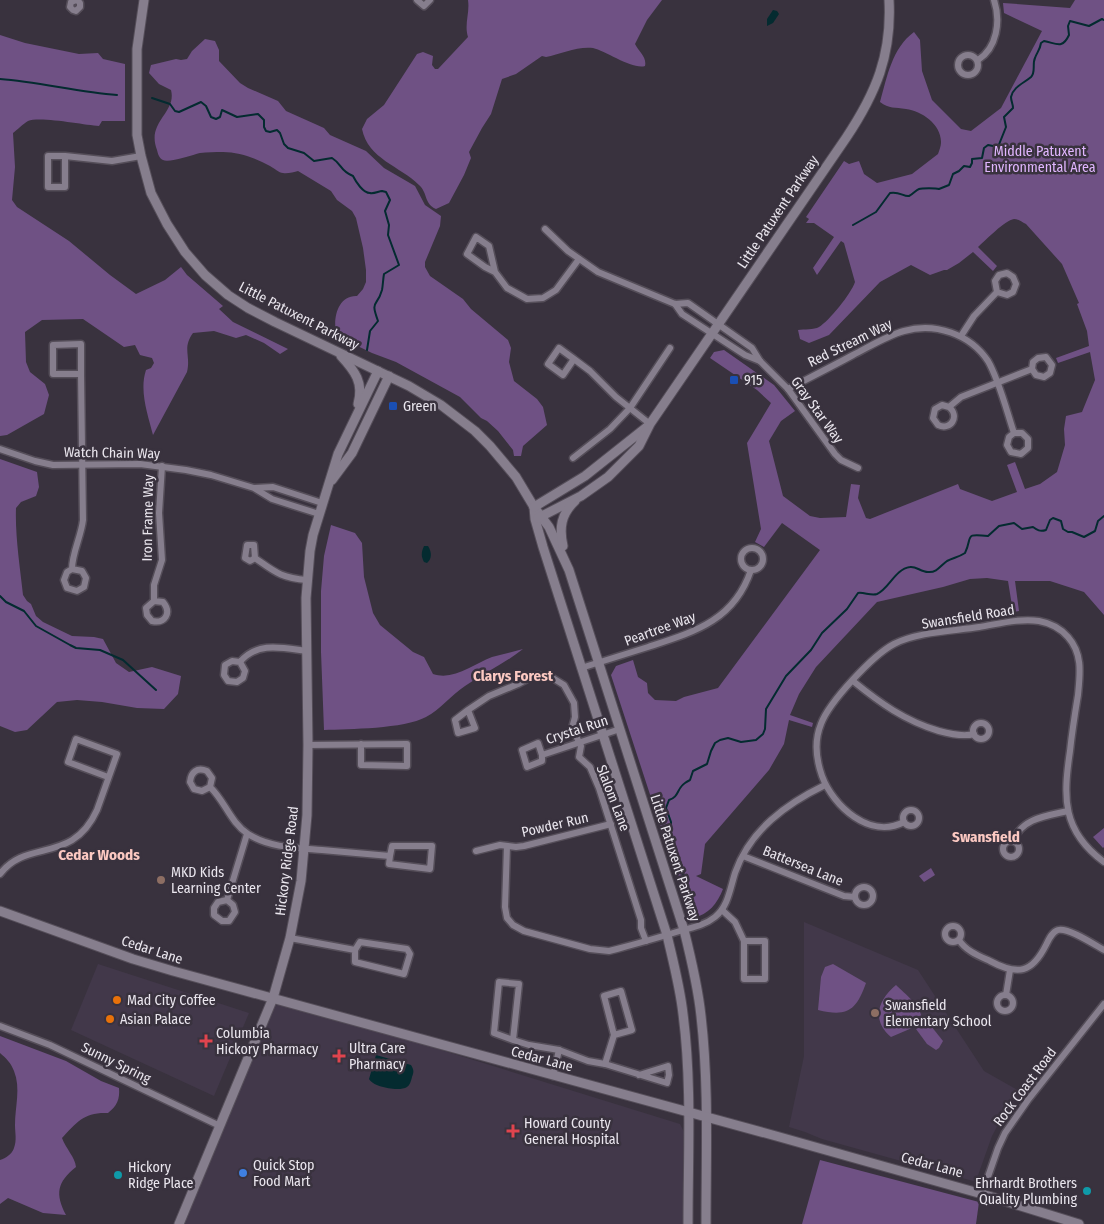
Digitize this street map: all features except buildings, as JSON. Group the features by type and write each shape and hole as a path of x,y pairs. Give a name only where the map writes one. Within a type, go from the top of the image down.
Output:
{"street":[{"name":"Little Patuxent Parkway","path":"144,0 138,31 136,68 137,135 151,193 167,224 185,252 205,275 228,295 248,308 417,390 441,405 475,431 490,446 516,477 539,517 581,668 667,935 675,967 683,1015 688,1112 688,1224"},
{"path":"417,0 424,6 430,0"},
{"name":"Little Patuxent Parkway","path":"539,517 581,496 608,476 639,446 650,424 846,138 869,101 877,84 886,54 889,37 889,0"},
{"path":"978,60 987,53 994,38 998,19 994,0"},
{"path":"65,156 65,187 48,187 48,156 65,156 112,161 141,156"},
{"path":"545,229 579,260 606,276 674,304"},
{"path":"494,272 489,246 476,237 467,254 494,272 507,288 527,299 543,298 556,290 579,260"},
{"path":"961,336 974,316 997,292"},
{"name":"Gray Star Way","path":"674,304 688,304 752,348 760,361 788,389 835,454 841,460 858,468"},
{"name":"Gray Star Way","path":"674,304 682,314 745,355 760,361"},
{"name":"Red Stream Way","path":"788,389 903,331 914,328 931,328 961,336 981,353 988,362 997,383 1014,433"},
{"path":"72,569 72,562 82,532 83,520 81,344 53,345 53,374 81,374"},
{"path":"573,458 610,429 630,408 670,348"},
{"path":"338,352 352,367 359,380 360,396 354,419"},
{"path":"574,359 590,371 616,397 650,424"},
{"path":"949,406 961,397 1032,369"},
{"name":"Hickory Ridge Road","path":"179,1224 273,998 290,938 305,848 308,745 307,580 312,535 338,454 378,371"},
{"name":"Hickory Ridge Road","path":"330,482 352,453 389,376"},
{"name":"Little Patuxent Parkway","path":"534,507 585,476 650,424"},
{"name":"Watch Chain Way","path":"0,449 44,463 162,466 211,475 254,488 272,499 319,514"},
{"name":"Iron Frame Way","path":"154,600 154,585 162,560 159,513 162,466"},
{"name":"Watch Chain Way","path":"254,488 272,488 322,503"},
{"path":"569,570 561,537 561,524 569,507 581,496"},
{"name":"Little Patuxent Parkway","path":"539,517 557,540 569,570 600,662 684,930 701,1015 706,1117 706,1224"},
{"path":"255,558 284,576 307,580"},
{"name":"Peartree Way","path":"581,668 689,634 710,623 731,606 747,581 750,570"},
{"name":"Swansfield Road","path":"904,822 889,828 859,820 840,805 825,785 819,765 817,742 818,732 825,715 877,655 896,643 907,639 1024,621 1040,621 1056,627 1069,638 1078,655 1080,677 1066,774 1066,800 1071,820 1082,841 1088,849 1104,862"},
{"path":"240,662 245,655 258,648 274,647 307,651"},
{"name":"Slalom Lane","path":"468,710 488,696 537,675 551,677 564,685 572,696 576,710 573,731 580,742 580,757 590,767 610,824 646,941"},
{"path":"853,681 889,709 914,722 958,735 974,734"},
{"name":"Crystal Run","path":"542,755 620,729"},
{"path":"0,874 15,860 65,845 78,837 93,819 117,754 76,739 68,762 108,777"},
{"path":"308,745 361,744 407,744 406,766 361,765 361,744"},
{"path":"507,846 505,907 507,918 513,925 524,931 600,950 617,950 709,921 722,910 743,856 756,835 774,816 798,798 825,785"},
{"path":"210,787 221,799 231,818 247,834 270,844 390,856"},
{"path":"1013,841 1025,824 1040,817 1068,811"},
{"name":"Powder Run","path":"476,850 493,846 524,846 610,824"},
{"path":"227,900 247,834"},
{"path":"392,846 432,846 430,869 389,864 390,856 392,846"},
{"name":"Battersea Lane","path":"743,856 844,896 855,897"},
{"path":"722,910 735,922 744,941 744,979 765,979 765,941 744,941"},
{"name":"Cedar Lane","path":"0,911 133,959 173,971 982,1194 1079,1224"},
{"path":"959,940 966,949 1010,970 1023,969 1034,964 1041,956 1052,935 1058,930 1068,931 1104,950"},
{"path":"290,938 355,950"},
{"path":"360,942 407,949 410,954 404,974 355,962 355,950 360,942"},
{"path":"1006,995 1010,970"},
{"path":"513,1040 519,984 499,982 494,1033 513,1040 529,1045 559,1050 588,1061 605,1064 639,1075"},
{"path":"605,1064 614,1035 604,996 621,991 632,1030 614,1035"},
{"name":"Rock Coast Road","path":"982,1194 998,1148 1009,1126 1104,1004"},
{"name":"Sunny Spring","path":"0,1026 50,1045 220,1126"},
{"path":"552,1076 559,1050"}],"shaded area":[{"path":"773,10 779,14 773,23 767,26 767,19"},
{"path":"424,546 428,546 431,553 430,560 427,563 424,562 422,556"},
{"name":"Swansfield Elementary School","path":"804,922 918,970 984,1071 1021,1092 1000,1121 992,1136 976,1181 822,1139 789,1127 804,1056"},
{"path":"98,964 249,1013 214,1096 71,1030"},
{"name":"Howard County General Hospital","path":"273,998 680,1124 684,1132 683,1224 178,1224"},
{"path":"376,1055 411,1065 413,1072 408,1086 393,1089 371,1082 369,1079"}],"green space":[{"path":"468,0 662,0 647,20 635,44 644,57 645,66 619,60 593,48 581,48 546,57 542,56 516,74 502,79 491,114 469,152 471,158 464,175 449,203 436,209 432,207 419,185 371,148 365,139 362,129 367,119 384,105 417,54 423,52 433,56 432,65 435,69 438,69 468,37"},
{"name":"Middle Patuxent Environmental Area","path":"1075,0 1104,0 1104,615 1084,592 1050,581 1015,581 1019,611 1013,612 1008,581 987,578 970,579 877,602 816,667 799,694 790,715 813,723 812,727 789,720 784,744 769,770 705,844 701,874 696,876 723,889 712,908 704,914 693,918 689,914 611,675 616,666 633,660 638,677 647,683 648,693 655,700 676,701 718,688 820,550 782,523 764,547 755,542 761,529 747,443 771,403 757,390 710,358 714,352 724,350 774,385 795,411 781,421 769,441 783,496 810,516 820,518 846,517 851,484 860,485 858,498 866,518 870,519 958,484 960,489 992,501 1017,492 1007,465 1015,462 1025,489 1040,484 1057,472 1065,445 1064,429 1066,416 1082,412 1095,380 1090,352 1058,363 1056,358 1089,346 1087,331 1077,304 1079,303 1062,264 1026,224 1014,219 1010,220 978,247 997,266 993,271 973,252 947,270 930,275 911,265 880,282 829,335 809,343 800,339 798,330 814,329 823,324 844,300 855,282 844,243 841,241 817,275 813,268 834,237 814,223 806,223 809,219 806,217 844,161 849,164 859,161 864,174 877,183 912,174 938,154 941,144 940,136 935,125 930,120 912,110 889,107 880,102 891,64 900,46 914,32 920,40 922,71 932,100 961,129 971,131 1001,108 1042,31 1004,13 1003,3 1070,8"},
{"path":"0,35 25,43 79,54 98,53 103,59 125,64 125,121 102,121 99,126 52,120 34,120 28,121 13,133 15,167 12,200 17,207 69,241 136,294 165,280 181,267 187,275 223,306 219,309 233,322 288,349 280,354 264,343 246,335 236,338 214,331 193,333 187,348 187,372 153,435 143,386 146,370 151,368 154,363 152,358 140,355 135,345 124,347 83,319 42,320 25,332 26,362 30,372 45,384 49,395 44,414 7,435 0,436"},
{"path":"205,39 215,41 219,50 219,61 240,83 278,101 286,111 324,128 330,135 366,151 384,168 415,186 425,205 441,216 440,226 425,262 425,267 430,276 463,299 471,309 508,340 511,348 509,362 514,381 537,399 543,407 547,425 523,446 521,456 514,456 513,450 498,431 481,418 460,397 396,362 337,336 335,323 338,310 345,300 357,296 363,289 366,282 366,270 356,218 352,211 337,200 331,191 298,171 281,173 259,160 235,153 203,153 166,161 160,157 155,140 155,132 172,98 171,90 159,84 149,73 151,65 176,59 187,59 192,51"},
{"path":"0,459 37,472 39,487 36,496 21,502 16,508 18,552 23,595 31,604 36,616 43,622 72,636 103,639 116,663 129,672 152,667 181,676 178,694 164,709 137,708 77,700 57,702 27,730 15,732 0,726"},
{"path":"331,525 355,533 362,543 364,577 373,613 380,625 413,652 424,657 433,674 441,676 456,674 492,657 523,649 465,686 426,717 404,724 376,728 324,730 321,591 324,556"},
{"path":"1104,828 1104,847 1103,848 1093,837"},
{"path":"931,868 935,875 924,882 919,876"},
{"path":"833,964 866,983 854,1006 849,1010 836,1013 818,1010 821,977 825,967"},
{"path":"896,985 919,1010 922,1021 912,1028 891,1037 881,1024 879,1010 885,997"},
{"path":"927,1021 943,1041 936,1050 927,1044 916,1029"},
{"path":"0,1036 66,1061 101,1081 119,1088 116,1105 108,1113 87,1116 72,1127 62,1138 76,1167 65,1178 60,1189 60,1201 66,1215 43,1213 8,1198 0,1204 0,1160 10,1154 16,1139 17,1084 13,1068 0,1053"},
{"path":"820,1160 979,1202 976,1224 802,1224"}],"waterway":[{"path":"853,225 876,212 890,193 909,196 919,189 939,189 949,185 953,174 964,166 970,167 972,159 982,158 984,148 988,145 998,147 1006,127 1004,117 1013,108 1012,94 1016,88 1031,77 1034,70 1034,60 1041,43 1044,41 1058,44 1064,43 1069,35 1068,26 1070,21 1089,26 1102,19 1104,20"},
{"path":"0,79 117,95"},
{"path":"152,98 170,104 175,111 179,112 201,102 206,106 211,117 216,119 220,117 222,110 237,117 258,114 264,120 266,131 277,130 288,148 304,153 314,161 332,158 345,172 353,176 367,193 386,192 390,200 385,211 389,225 388,235 399,265 384,274 382,290 374,306 378,321 370,331 367,350"},
{"path":"694,910 671,836 671,822 666,808 669,800 690,780 693,771 707,764 715,743 728,738 741,742 756,740 763,734 766,709 786,676 811,650 822,633 847,609 858,593 877,594 900,571 910,567 925,572 934,571 947,561 965,553 970,537 975,535 988,536 999,526 1014,523 1022,529 1033,527 1044,531 1053,518 1061,521 1063,529 1084,537 1095,531 1098,521 1104,516"},
{"path":"0,596 6,602 24,611 36,626 70,645 76,648 100,650 123,660 156,690"}],"place":[{"name":"915","path":"734,380"},
{"name":"Green","path":"393,406"},
{"name":"MKD Kids Learning Center","path":"161,880"},
{"name":"Mad City Coffee","path":"117,1000"},
{"name":"Swansfield Elementary School","path":"875,1013"},
{"name":"Asian Palace","path":"110,1019"},
{"name":"Columbia Hickory Pharmacy","path":"206,1041"},
{"name":"Ultra Care Pharmacy","path":"339,1056"},
{"name":"Howard County General Hospital","path":"513,1131"},
{"name":"Quick Stop Food Mart","path":"243,1173"},
{"name":"Hickory Ridge Place","path":"118,1175"},
{"name":"Ehrhardt Brothers Quality Plumbing","path":"1087,1191"}],"district":[{"name":"Clarys Forest","path":"513,676"},
{"name":"Swansfield","path":"986,837"},
{"name":"Cedar Woods","path":"99,855"}]}
